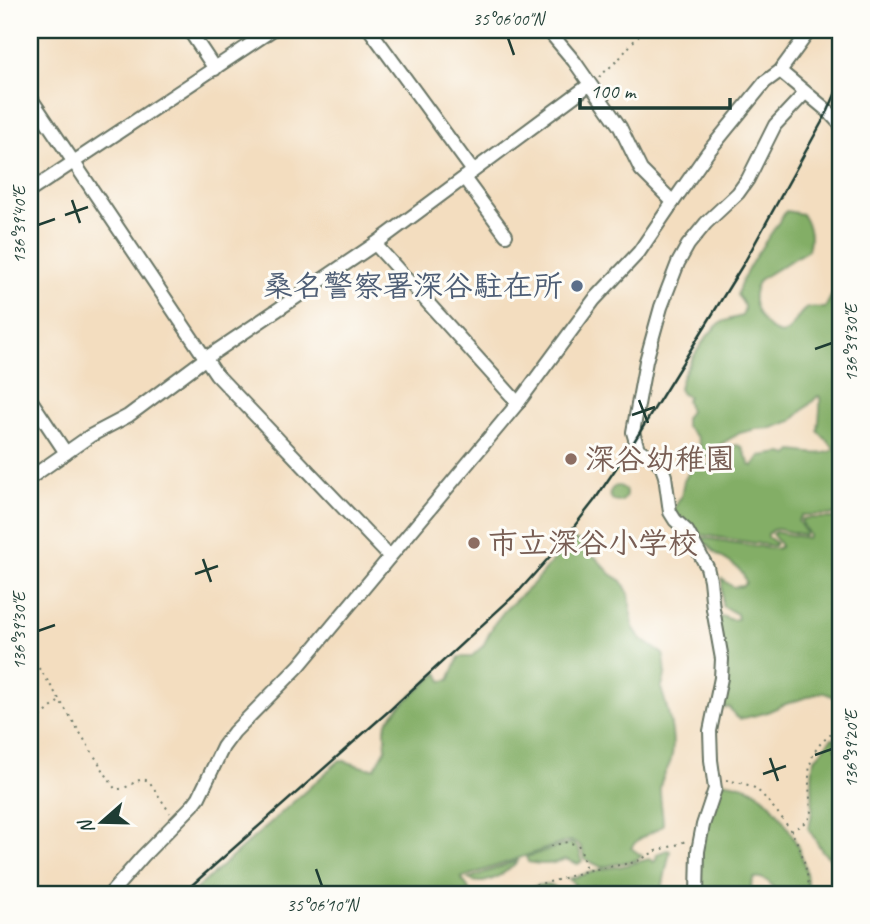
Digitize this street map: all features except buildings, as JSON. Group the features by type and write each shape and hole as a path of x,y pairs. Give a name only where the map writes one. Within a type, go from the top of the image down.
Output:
{"street":[{"path":"189,30 215,69"},
{"path":"30,191 272,30"},
{"path":"370,30 469,175 506,235"},
{"path":"548,30 574,61 620,127 641,170 673,202"},
{"path":"110,894 199,797 223,747 234,732 299,666 518,403 594,300 639,252 708,152 765,82 780,71 810,30"},
{"path":"780,71 840,124"},
{"path":"30,478 90,436 128,416 206,358 375,244 589,85"},
{"path":"697,894 698,851 715,789 710,731 721,678 722,659 709,574 687,530 670,512 661,466 638,449 633,432 646,361 678,263 688,245 706,223 738,193 775,125 805,93"},
{"path":"30,97 216,374 389,556"},
{"path":"375,244 518,403"},
{"path":"30,400 66,453"}],"path":[{"path":"589,85 618,60 643,30"},
{"path":"30,657 115,789 126,788 144,778 149,781 177,823"},
{"path":"30,726 60,701"},
{"path":"791,831 810,817 809,771 816,750 840,729"},
{"path":"715,779 739,782 758,791 786,822 804,858 810,894"},
{"path":"509,894 586,871 636,862 656,851 687,840"},
{"path":"551,846 567,842 578,845 582,850 586,871"}],"green space":[{"path":"786,211 802,214 805,219 810,235 808,250 759,280 754,293 754,303 771,329 784,333 803,311 825,308 833,293 840,291 840,515 802,515 798,521 805,535 772,530 768,537 776,543 774,546 693,533 672,512 681,497 684,481 690,470 714,463 724,449 737,445 742,447 753,466 760,456 782,453 789,455 793,451 820,453 835,449 818,431 818,396 792,421 772,428 740,433 718,446 708,458 702,453 697,437 685,426 685,418 690,411 686,400 688,396 682,394 679,389 684,374 702,343 716,327 726,320 742,316 744,305 737,295 741,284"},
{"path":"618,486 624,488 624,500 618,502 612,500 610,494 612,488"},
{"path":"807,518 840,518 840,699 822,692 765,713 740,719 729,707 720,708 718,621 722,616 731,620 738,619 737,614 722,606 722,579 733,587 746,583 740,570 712,550 708,544 699,548 697,537 775,549 780,547 780,544 772,534 775,532 807,538 809,535 801,521"},
{"path":"571,539 581,542 611,574 622,581 629,594 633,627 641,639 663,654 665,671 661,688 670,723 673,752 660,787 663,825 638,840 631,848 642,856 636,860 601,867 585,859 578,844 568,841 461,878 470,894 191,894 340,760 375,768 386,749 385,729 388,720 438,673 442,681 449,680 459,657 471,657 483,646 505,610 533,584"},
{"path":"832,738 835,738 836,749 840,750 840,876 808,828 812,811 814,759"},
{"path":"718,782 758,792 776,810 802,856 808,894 775,894 771,884 754,878 751,885 752,894 699,894 699,852"},
{"path":"571,843 580,853 582,861 578,864 565,859 537,864 528,862 526,857"},
{"path":"670,851 661,894 637,894 630,887 621,884 592,886 580,890 575,889 569,879 649,859 654,862 657,854"},
{"path":"519,860 488,881 475,882 468,879"},
{"path":"546,884 557,890 554,894 517,894 536,886"}],"railway":[{"path":"182,894 391,709 520,590 554,552 594,501 635,440 744,263 828,111 840,83"}],"place":[{"name":"桑名警察署深谷駐在所","path":"577,286"},
{"name":"深谷幼稚園","path":"571,459"},
{"name":"市立深谷小学校","path":"474,543"}]}
